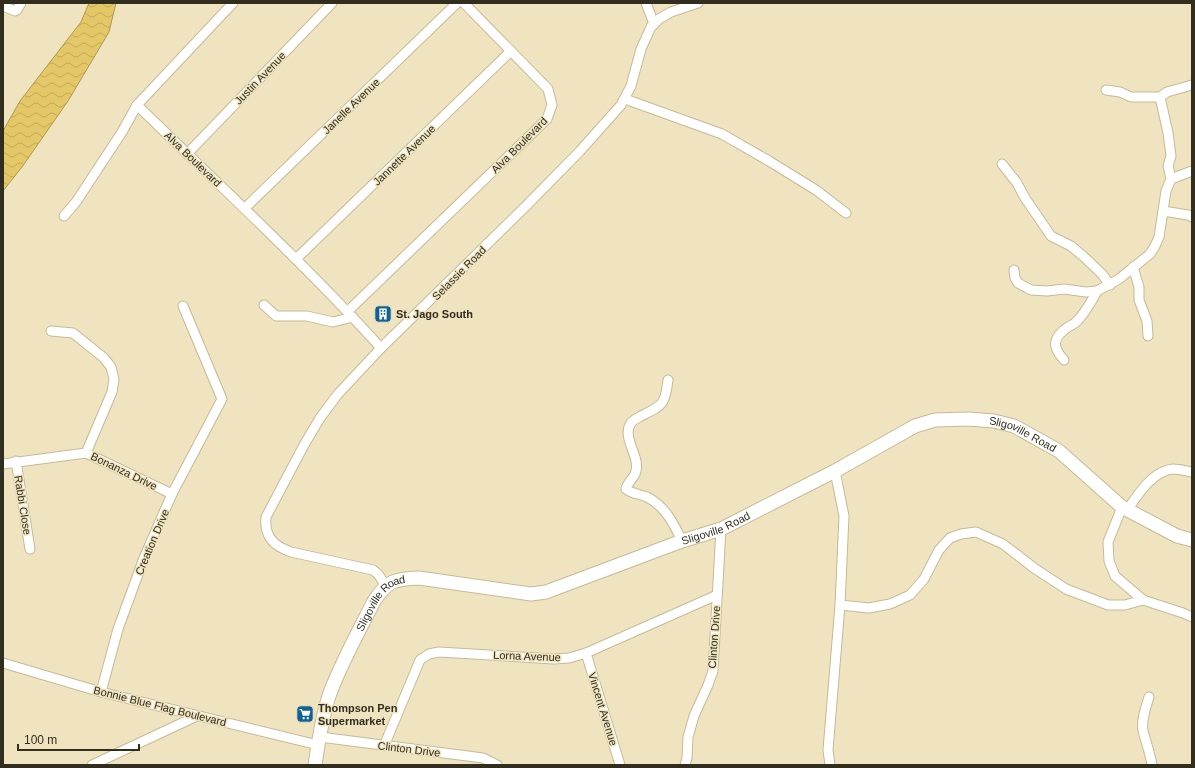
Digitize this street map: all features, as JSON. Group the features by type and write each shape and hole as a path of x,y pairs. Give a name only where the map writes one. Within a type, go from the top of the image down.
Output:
{"street":[{"path":"3,6 15,11 21,3"},
{"path":"64,216 76,202 122,132 137,105 233,3"},
{"name":"Justin Avenue","path":"187,154 332,3"},
{"name":"Janelle Avenue","path":"245,208 457,3"},
{"name":"Alva Boulevard","path":"350,314 547,119 552,105 548,89 464,3"},
{"path":"646,3 654,24"},
{"name":"Selassie Road","path":"386,586 378,574 373,570 291,552 279,548 273,543 266,529 266,517 304,445 320,418 338,394 382,348 526,206 580,151 621,106 631,86 641,49 651,27 671,12 698,3"},
{"name":"Jannette Avenue","path":"296,259 511,51"},
{"path":"1106,90 1120,92 1131,97 1160,97 1167,92 1192,85"},
{"path":"1014,270 1015,278 1018,283 1031,290 1047,291 1064,289 1097,292 1110,285 1150,254 1158,237 1166,191 1171,179 1168,166 1171,156 1168,133 1160,97"},
{"path":"625,99 722,134 810,186 846,213"},
{"name":"Alva Boulevard","path":"137,105 245,208 382,348"},
{"path":"1002,164 1017,183 1025,198 1051,236 1071,246 1102,274 1110,285"},
{"path":"1171,179 1192,171"},
{"path":"1163,211 1192,217"},
{"path":"1133,267 1139,287 1139,300 1147,320 1148,336"},
{"path":"1064,360 1055,348 1055,342 1067,328 1080,319 1097,292"},
{"path":"264,304 276,316 307,316 333,322 350,314"},
{"name":"Creation Drive","path":"101,692 118,629 144,558 172,494 222,398 183,306"},
{"path":"51,332 73,333 104,358 111,367 114,379 112,392 86,453"},
{"path":"668,380 666,394 660,407 632,422 629,428 630,444 636,462 636,470 633,478 626,486 626,489 655,501 666,512 676,526 682,541"},
{"name":"Sligoville Road","path":"315,765 330,694 342,665 374,601 386,586 393,581 401,578 419,578 538,594 682,541 722,529 835,471 915,426 926,422 968,419 994,421 1014,426 1059,451 1124,508 1176,536 1192,540"},
{"name":"Bonanza Drive","path":"3,464 16,461 86,453 172,494"},
{"name":"Rabbi Close","path":"16,461 30,549"},
{"path":"1192,472 1173,469 1159,474 1124,508 1108,542 1109,561 1115,576 1143,600 1183,612 1192,617"},
{"path":"830,765 828,750 840,605 844,516 835,471"},
{"name":"Clinton Drive","path":"685,765 687,758 688,737 694,716 713,671 722,529"},
{"path":"840,605 869,608 890,604 910,595 924,579 939,550 950,538 961,534 976,532 1003,544 1034,568 1066,589 1108,605 1125,604 1143,600"},
{"name":"Lorna Avenue","path":"384,746 420,660 429,654 439,652 554,659 569,658 586,653 717,596"},
{"name":"Vincent Avenue","path":"586,653 620,765"},
{"name":"Bonnie Blue Flag Boulevard","path":"3,663 101,692 197,716 319,741"},
{"path":"1149,697 1145,712 1143,730 1152,765"},
{"path":"92,765 197,716"},
{"name":"Clinton Drive","path":"319,741 384,746 483,758 497,765"}],"water":[{"path":"89,3 116,3 109,32 68,101 22,167 3,191 3,131 20,101 81,22"}],"place":[{"name":"St. Jago South","path":"383,314"},
{"name":"Thompson Pen Supermarket","path":"305,714"}]}
